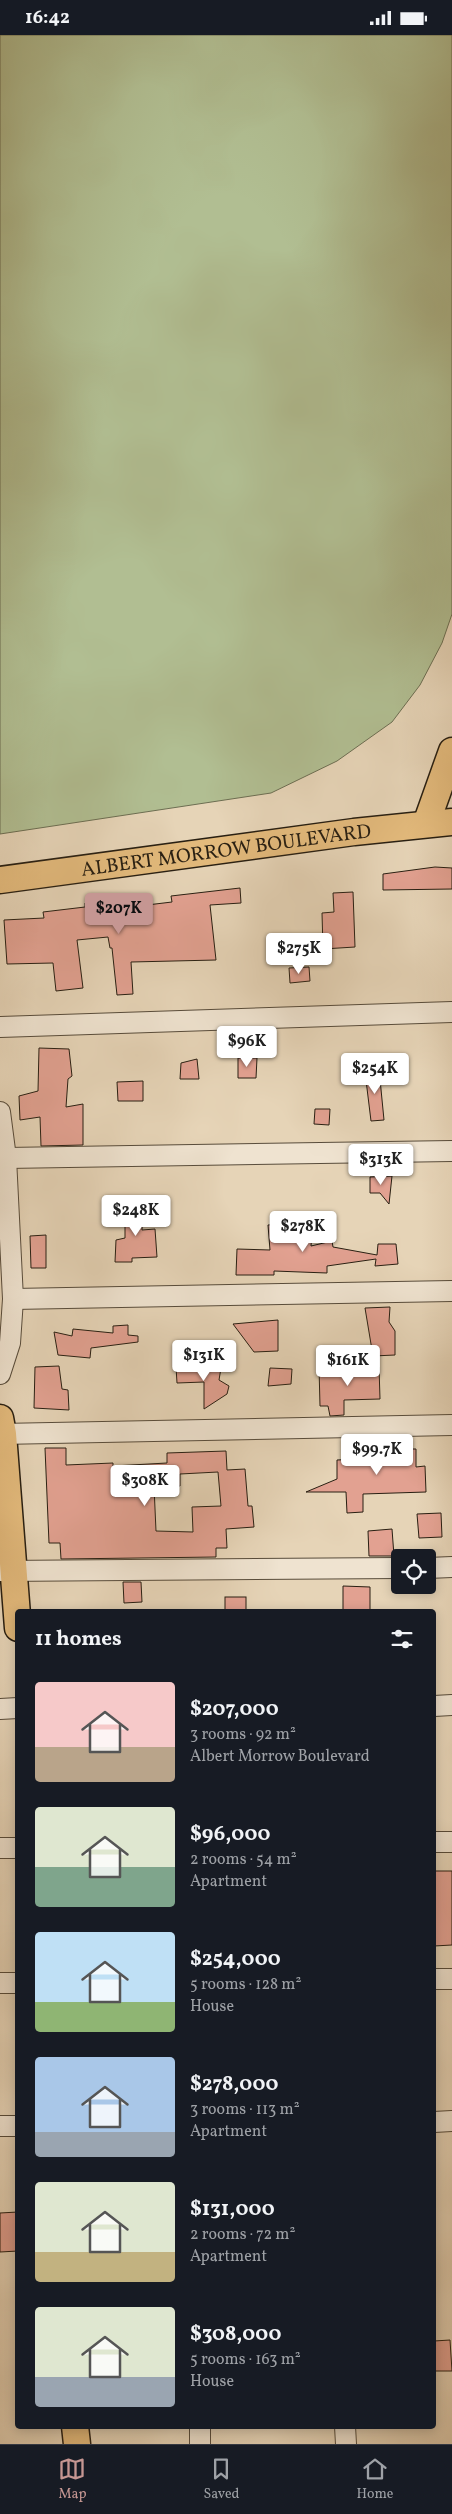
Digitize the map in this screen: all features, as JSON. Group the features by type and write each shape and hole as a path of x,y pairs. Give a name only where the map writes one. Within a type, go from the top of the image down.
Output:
{"main road":[{"path":"426,824 452,751"},
{"name":"ALBERT MORROW BOULEVARD","path":"0,880 354,832 452,822"},
{"path":"1,1429 7,1571 15,1612"},
{"path":"75,2429 77,2444"}],"street":[{"path":"0,1027 452,1012"},
{"path":"0,1112 6,1158 14,1299 10,1343 0,1374"},
{"path":"6,1158 452,1151"},
{"path":"14,1299 452,1291"},
{"path":"1,1429 452,1425"},
{"path":"436,1568 452,1567"},
{"path":"7,1571 391,1568"},
{"path":"436,1705 452,1705"},
{"path":"0,1709 15,1709"},
{"path":"436,1843 452,1842"},
{"path":"0,1848 15,1848"},
{"path":"436,1979 452,1979"},
{"path":"0,1983 15,1983"},
{"path":"436,2122 452,2121"},
{"path":"0,2126 15,2126"},
{"path":"200,2429 200,2444"},
{"path":"346,2429 346,2444"}],"green space":[{"path":"0,35 452,35 452,614 442,643 420,685 392,722 337,761 271,793 0,834"}],"building":[{"path":"435,867 452,868 452,889 383,890 383,874"},
{"path":"240,888 241,903 210,905 216,960 131,962 133,994 117,995 112,948 110,948 108,937 77,940 83,988 56,991 53,963 7,964 4,920 44,918 43,912 85,907 85,903 120,897 122,908 172,902 171,896"},
{"path":"353,892 355,947 323,949 322,913 334,912 333,893"},
{"path":"309,967 310,981 290,983 289,968"},
{"path":"39,1048 69,1049 72,1076 68,1079 66,1107 83,1104 83,1145 41,1146 40,1117 20,1120 19,1096 38,1091"},
{"path":"238,1058 257,1058 256,1078 238,1078"},
{"path":"197,1059 199,1079 180,1079 181,1063"},
{"path":"379,1069 384,1120 371,1121 365,1072"},
{"path":"143,1081 143,1101 118,1101 117,1082"},
{"path":"315,1109 330,1109 329,1125 314,1124"},
{"path":"392,1176 389,1204 380,1193 370,1193 370,1177"},
{"path":"143,1203 142,1230 155,1229 157,1257 132,1258 132,1262 115,1262 116,1240 125,1238 125,1205"},
{"path":"313,1222 311,1246 332,1241 333,1247 377,1255 378,1244 396,1244 398,1264 375,1266 376,1259 327,1266 327,1273 274,1271 274,1275 236,1275 237,1249 270,1250 268,1225"},
{"path":"46,1235 46,1268 31,1268 30,1236"},
{"path":"390,1307 389,1322 395,1331 395,1355 373,1356 365,1308"},
{"path":"278,1320 278,1351 254,1352 233,1324"},
{"path":"128,1325 128,1335 138,1336 138,1342 91,1348 90,1358 58,1355 54,1332 72,1336 73,1329 113,1333 113,1326"},
{"path":"352,1364 379,1367 380,1399 344,1400 344,1415 330,1416 328,1406 320,1406 319,1367 352,1378"},
{"path":"59,1366 62,1389 68,1390 69,1410 34,1408 35,1367"},
{"path":"205,1366 221,1368 219,1380 229,1386 227,1394 204,1409 204,1382 177,1383 176,1367"},
{"path":"270,1368 292,1369 291,1384 268,1386"},
{"path":"45,1448 66,1448 66,1465 113,1463 113,1466 167,1463 167,1453 226,1451 227,1470 245,1469 248,1506 252,1506 254,1527 226,1529 227,1548 216,1548 216,1557 61,1559 60,1543 49,1543","holes":["218,1472 221,1506 192,1507 193,1532 156,1531 154,1486 180,1486 180,1474"]},
{"path":"401,1449 416,1449 416,1467 425,1466 426,1492 363,1494 363,1512 347,1513 346,1492 306,1492 337,1479 337,1460 360,1459 360,1451 401,1451"},
{"path":"441,1513 442,1537 419,1538 417,1514"},
{"path":"392,1529 393,1549 391,1549 391,1556 369,1556 368,1531"},
{"path":"123,1582 141,1582 142,1602 124,1603"},
{"path":"343,1586 370,1587 370,1609 343,1609"},
{"path":"225,1597 246,1597 246,1609 225,1609"},
{"path":"436,1871 452,1871 452,1945 436,1946"},
{"path":"15,2212 15,2251 0,2252 0,2213"},
{"path":"450,2340 452,2371 436,2371 436,2341"}]}
